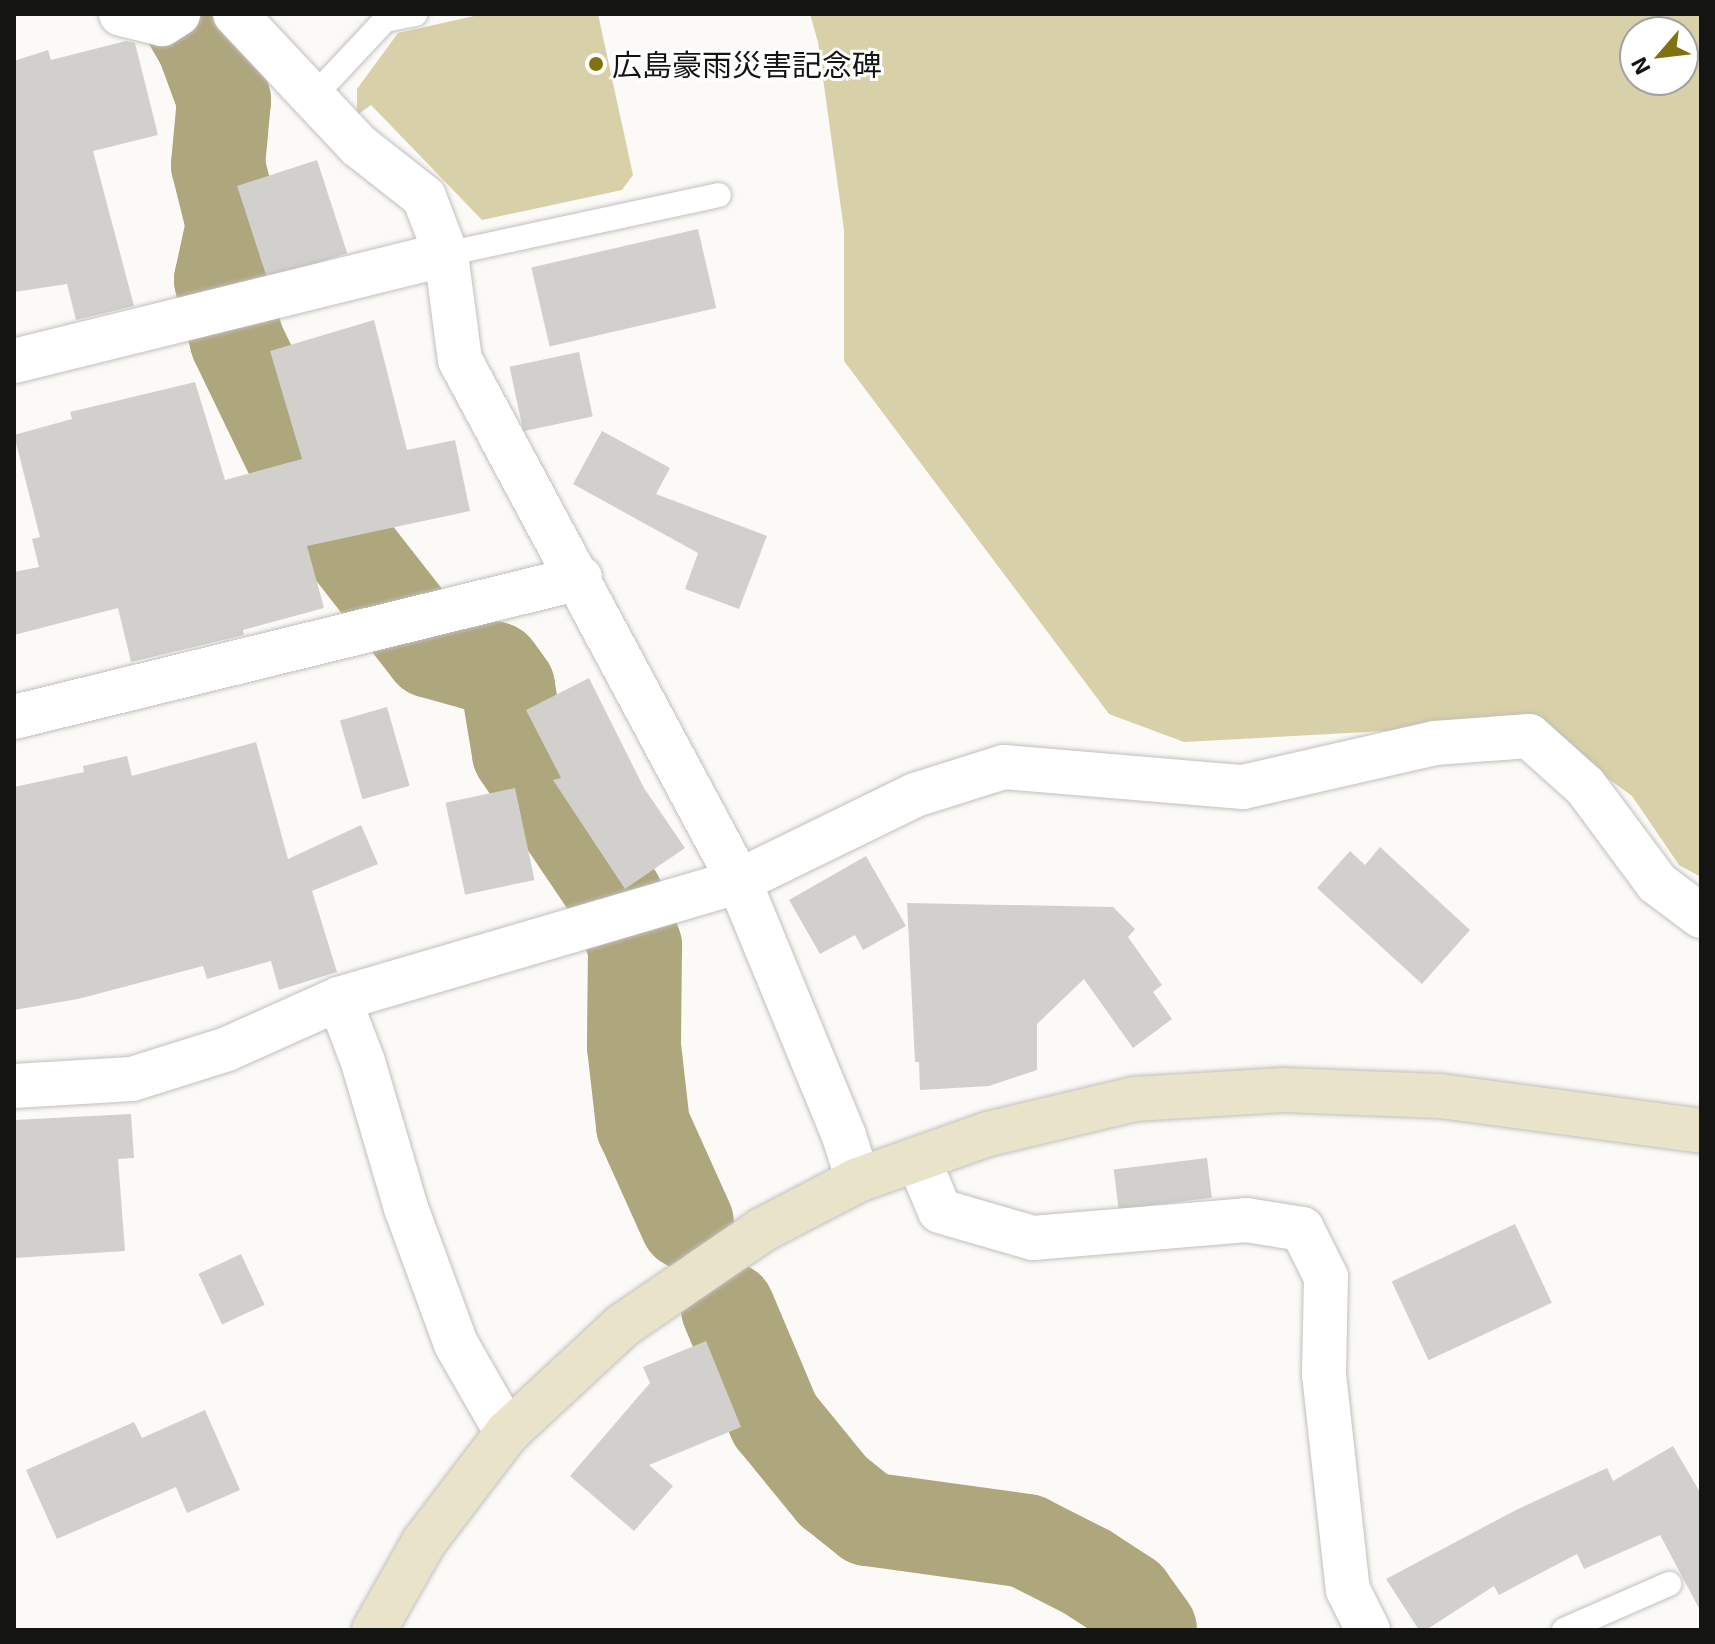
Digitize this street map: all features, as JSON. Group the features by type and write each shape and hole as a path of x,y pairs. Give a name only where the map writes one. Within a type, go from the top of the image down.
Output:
{"street":[{"path":"121,14 162,24 175,16"},
{"path":"235,14 359,146 424,197 446,254 460,360 580,578 739,881 844,1136 858,1180"},
{"path":"14,361 446,254"},
{"path":"14,717 580,578"},
{"path":"14,1086 132,1079 227,1049 339,999 739,881 915,795 1004,767 1243,787 1435,743 1529,736 1585,786 1657,883 1701,916"},
{"path":"339,999 363,1062 406,1208 456,1344 507,1433"},
{"path":"374,1630 424,1542 507,1433 622,1326 762,1230 858,1180 988,1134 1135,1099 1283,1090 1440,1096 1701,1131"},
{"path":"918,1159 940,1211 1033,1238 1246,1220 1302,1229 1326,1277 1324,1374 1348,1590 1368,1630"}],"lane":[{"path":"313,97 384,17 415,14"},
{"path":"446,254 719,195"},
{"path":"1564,1630 1669,1584"}],"shaded area":[{"path":"483,14 598,14 633,175 622,190 482,220 371,105 357,115 357,89 398,33"},
{"path":"810,14 1701,14 1701,877 1679,865 1632,796 1532,723 1184,742 1109,714 844,361 844,230 818,42"}],"building":[{"path":"126,41 135,43 158,135 93,151 134,306 76,320 67,284 14,292 14,61 48,50 51,60"},
{"path":"317,160 347,253 267,279 237,186"},
{"path":"698,229 716,308 550,346 531,267"},
{"path":"374,320 407,450 455,440 470,511 307,546 324,608 243,630 244,635 131,662 118,608 14,635 14,572 39,567 32,539 40,537 14,435 72,419 70,412 195,382 225,480 302,459 270,351"},
{"path":"579,352 593,417 523,431 510,367"},
{"path":"602,431 670,468 656,494 767,536 739,609 685,589 698,553 573,484"},
{"path":"589,678 644,788 685,848 625,889 553,780 561,778 526,710"},
{"path":"387,707 410,786 363,799 340,721"},
{"path":"256,742 288,859 361,825 378,864 312,891 337,972 279,990 271,961 207,979 203,966 78,999 14,1010 14,787 84,772 83,766 127,756 132,776"},
{"path":"515,788 535,880 465,895 446,803"},
{"path":"1380,847 1470,930 1422,984 1317,888 1350,851 1365,865"},
{"path":"866,856 906,926 863,950 855,935 820,954 789,900"},
{"path":"907,903 1113,907 1135,929 1128,937 1162,985 1153,992 1172,1019 1133,1048 1084,979 1037,1024 1037,1070 989,1086 920,1090 919,1062 915,1062"},
{"path":"131,1114 134,1158 118,1159 125,1251 14,1258 14,1120"},
{"path":"1207,1158 1212,1198 1119,1209 1114,1169"},
{"path":"1515,1224 1552,1303 1429,1360 1392,1281"},
{"path":"241,1254 265,1305 222,1325 198,1274"},
{"path":"706,1341 741,1427 649,1465 673,1486 634,1531 570,1476 650,1383 643,1367"},
{"path":"205,1410 240,1490 187,1513 176,1487 57,1539 26,1470 134,1422 142,1438"},
{"path":"1673,1446 1701,1494 1701,1612 1660,1535 1584,1569 1577,1554 1499,1595 1494,1586 1426,1630 1419,1630 1386,1579 1516,1510 1607,1468 1613,1481"}],"waterway":[{"path":"186,14 203,43 224,100 218,165 233,225 221,280 237,341 315,503 431,651 495,669 508,687 519,753 616,897 635,946 634,1046 643,1125 687,1223"},
{"path":"728,1309 775,1420 833,1491 868,1519 1026,1541 1087,1572 1127,1598 1150,1630"}],"place":[{"name":"広島豪雨災害記念碑","path":"596,64"}]}
